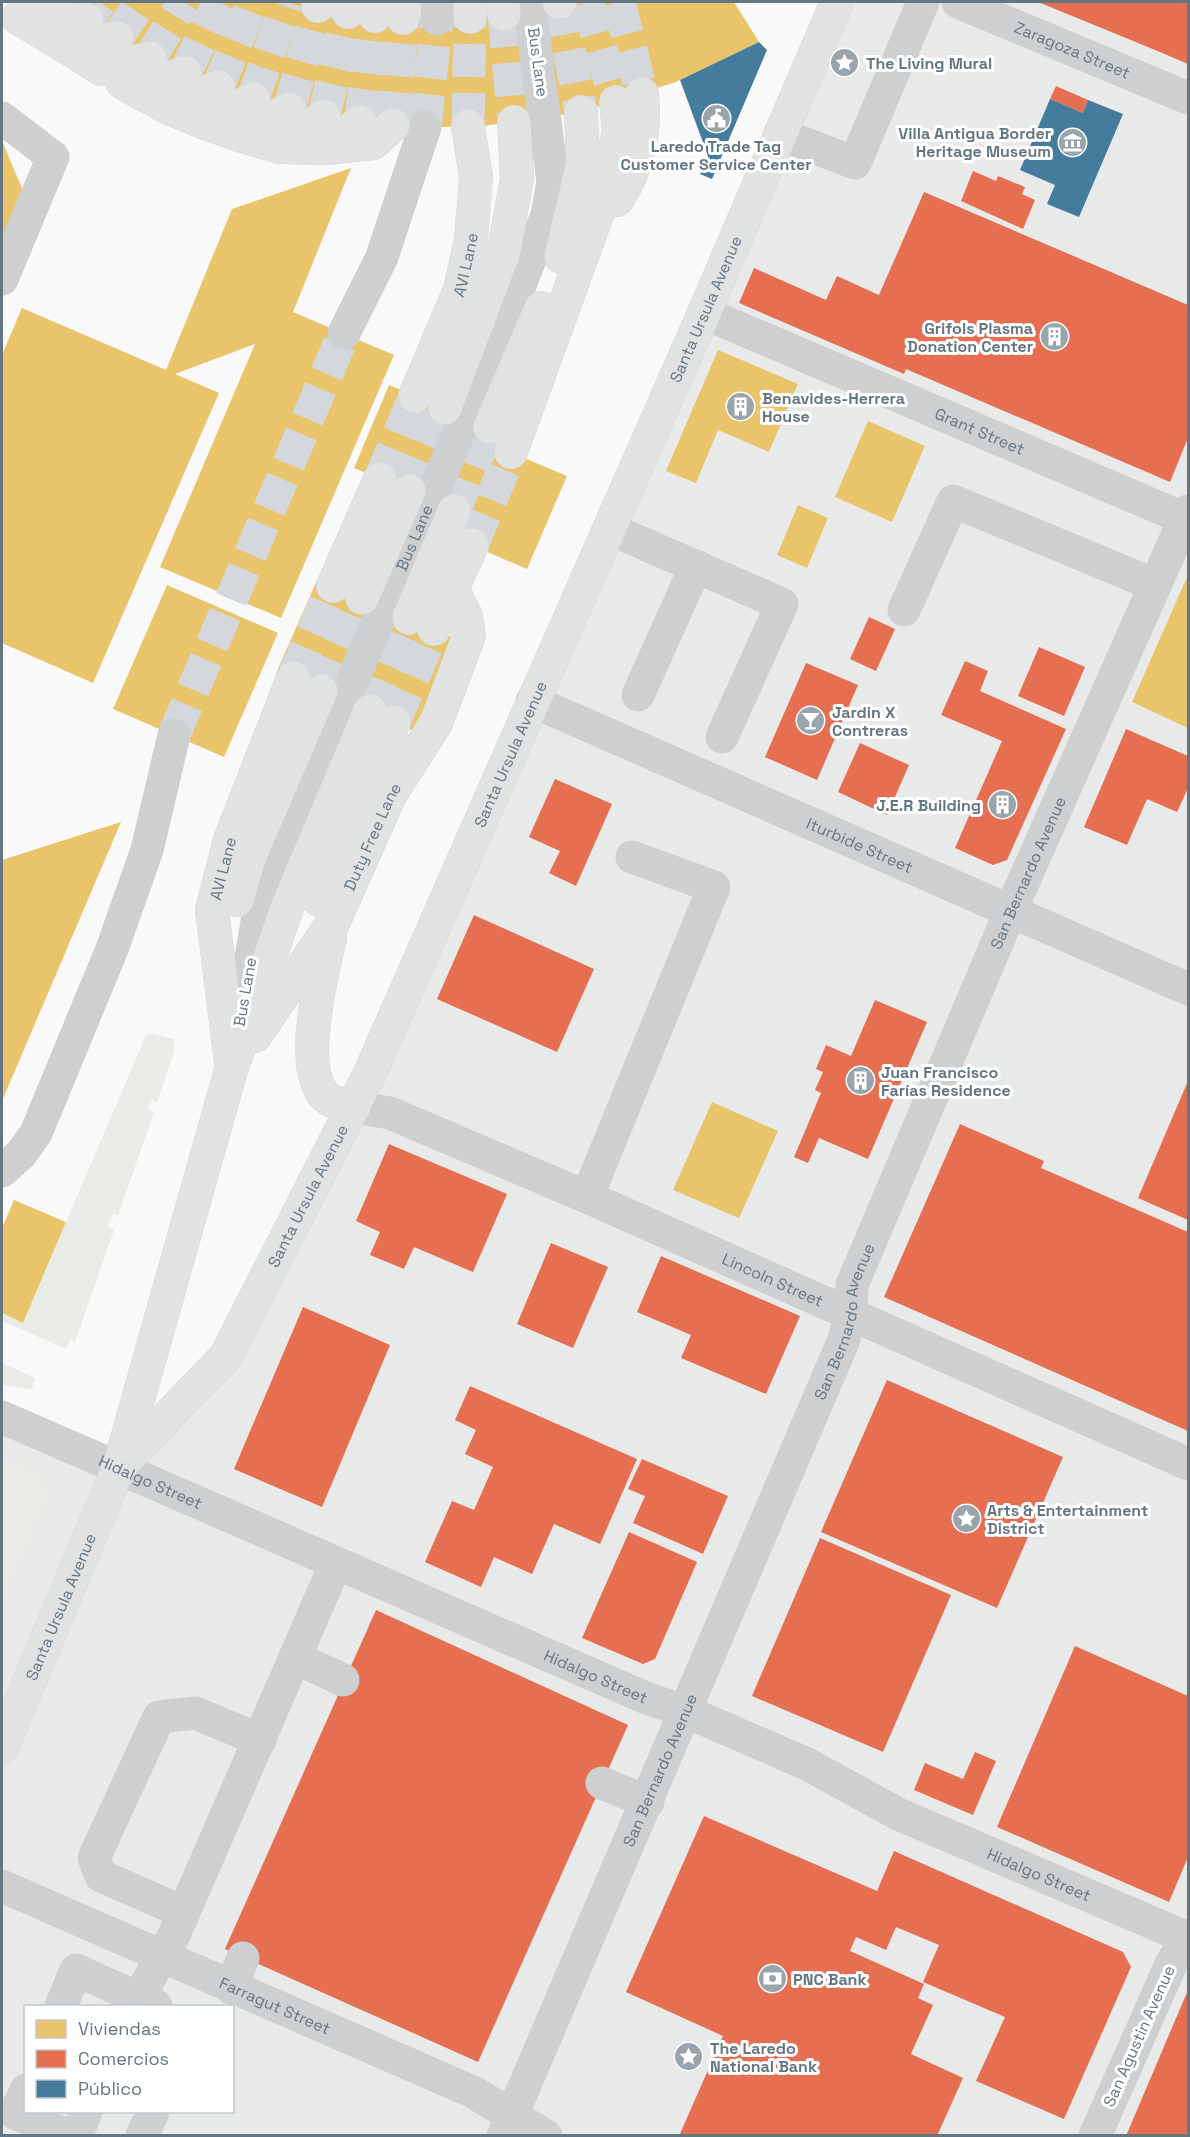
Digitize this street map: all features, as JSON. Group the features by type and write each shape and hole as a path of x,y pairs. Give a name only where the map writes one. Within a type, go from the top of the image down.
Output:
{"main road":[{"name":"Santa Ursula Avenue","path":"119,1467 226,1356 354,1107 610,529 837,2"},
{"path":"7,11 74,11"},
{"path":"7,11 167,107 242,136 280,147 327,148 373,143 393,125"},
{"path":"63,45 117,38"},
{"path":"101,69 150,58"},
{"path":"132,88 185,73"},
{"path":"167,107 218,87"},
{"path":"511,452 605,193 629,98"},
{"path":"205,123 253,99"},
{"path":"242,136 290,109"},
{"path":"490,427 556,273 565,243 583,162 581,112"},
{"path":"280,147 324,116"},
{"path":"327,148 360,122"},
{"path":"445,408 504,251 517,178 514,122"},
{"name":"AVI Lane","path":"415,396 460,290 471,240 476,177 468,126"},
{"path":"348,592 395,485"},
{"path":"454,511 421,624 452,589 472,545"},
{"name":"Duty Free Lane","path":"231,1070 334,921 390,795 431,732 470,636 466,616 452,589"},
{"name":"AVI Lane","path":"231,1070 212,910 230,840 307,685"},
{"name":"Santa Ursula Avenue","path":"2,1747 119,1467 231,1070 287,908 382,717"},
{"path":"334,921 317,992 313,1061 318,1086 328,1099 354,1107"}],"street":[{"path":"780,134 855,164 923,2"},
{"name":"Zaragoza Street","path":"958,2 1188,98"},
{"name":"Bus Lane","path":"231,1070 260,904 274,864 500,337 547,215 553,182 512,6"},
{"path":"2,117 53,158 2,279"},
{"path":"344,333 382,257 425,127"},
{"name":"Grant Street","path":"704,313 1187,516"},
{"path":"904,610 953,501 1155,585"},
{"name":"San Bernardo Avenue","path":"508,2126 687,1712 843,1342 851,1314 852,1285 1011,910 1187,516"},
{"path":"610,529 782,604 722,737"},
{"path":"638,695 696,566"},
{"name":"Iturbide Street","path":"532,701 1188,989"},
{"path":"2,1171 21,1154 36,1133 112,949 147,850 174,735"},
{"path":"587,1197 714,887 632,857"},
{"name":"Lincoln Street","path":"354,1107 390,1113 587,1197 1188,1464"},
{"name":"Hidalgo Street","path":"2,1417 646,1698 687,1712 807,1764 898,1814 1188,1938"},
{"path":"62,2005 76,1970 142,2004 336,1563"},
{"path":"296,1658 343,1680"},
{"path":"183,1912 101,1876 94,1858 159,1717 195,1713 260,1740"},
{"path":"602,1783 648,1802"},
{"name":"Farragut Street","path":"2,1886 473,2092 508,2126 546,2136"},
{"name":"San Agustin Avenue","path":"1095,2136 1172,1962 1188,1938"},
{"path":"231,1988 243,1958"},
{"path":"24,2094 15,2114 69,2136"},
{"path":"75,2136 86,2113"},
{"path":"142,2136 153,2113"}],"shaded area":[{"path":"837,2 1188,2 1188,2135 2,2135 2,1417 119,1467 226,1356"},
{"path":"152,1034 174,1039 174,1051 157,1102 152,1100 148,1109 154,1112 118,1216 113,1214 108,1227 114,1230 75,1342 70,1340 66,1349 2,1321 2,1313 23,1323 146,1035"},
{"path":"2,1363 35,1378 32,1389 2,1385"},
{"path":"2,1456 30,1469 41,1479 48,1494 2,1604"}],"building: Viviendas":[{"path":"58,2 300,2 332,10 392,18 452,19 513,13 562,2 734,2 759,42 676,82 581,112 483,126 433,127 360,122 253,99 177,70"},
{"path":"2,141 24,193 2,245"},
{"path":"351,168 293,312 394,355 281,618 160,567 255,344 175,374 219,393 93,683 2,643 2,355 22,308 166,370 232,209"},
{"name":"Benavides-Herrera House","path":"718,350 798,384 769,452 718,430 696,483 666,471"},
{"path":"389,385 511,436 505,450 567,476 527,569 469,544 479,521 354,468"},
{"path":"868,421 925,446 892,522 835,497"},
{"path":"798,505 828,518 807,568 777,555"},
{"path":"1188,575 1188,728 1132,702"},
{"path":"318,578 454,638 414,731 277,671"},
{"path":"167,585 278,633 224,757 113,709"},
{"path":"121,822 2,1101 2,860"},
{"path":"712,1102 778,1131 739,1218 673,1190"},
{"path":"14,1200 66,1222 23,1323 2,1313 2,1228"}],"building: Comercios":[{"path":"1038,2 1188,2 1188,64 1160,52"},
{"path":"1056,86 1088,100 1083,113 1050,99"},
{"path":"973,171 996,181 998,176 1025,187 1022,194 1035,200 1023,229 961,201"},
{"name":"Grifols Plasma Donation Center","path":"924,192 1188,305 1188,438 1170,482 906,369 904,374 739,303 754,268 826,300 837,276 879,295"},
{"path":"869,617 895,629 876,671 850,659"},
{"path":"1039,647 1085,667 1064,716 1018,696"},
{"path":"965,661 988,671 980,691 1066,729 1007,860 993,865 955,848 1002,741 941,715"},
{"name":"Jardin X Contreras","path":"806,663 858,685 817,780 765,757"},
{"path":"1126,729 1188,756 1188,788 1177,812 1147,799 1127,845 1084,827"},
{"path":"860,743 909,765 887,815 838,792"},
{"path":"555,779 612,804 576,886 549,873 560,851 529,837"},
{"path":"474,915 594,969 557,1052 437,999"},
{"name":"Juan Francisco Farías Residence","path":"875,1000 927,1022 868,1159 819,1138 808,1163 794,1157 821,1093 815,1090 823,1072 816,1069 826,1045 851,1056"},
{"path":"1188,1081 1188,1220 1138,1198"},
{"path":"960,1124 1044,1161 1041,1168 1188,1232 1188,1431 884,1297"},
{"path":"389,1144 507,1194 473,1272 414,1247 404,1269 370,1255 380,1232 356,1221"},
{"path":"551,1243 608,1267 573,1348 517,1324"},
{"path":"661,1256 800,1316 766,1394 681,1358 691,1335 637,1312"},
{"path":"303,1307 390,1345 322,1507 234,1469"},
{"path":"887,1380 1063,1457 997,1608 821,1532"},
{"path":"470,1386 637,1459 600,1544 554,1524 532,1574 494,1557 481,1587 425,1562 452,1501 474,1510 493,1467 465,1454 476,1430 455,1420"},
{"path":"642,1459 728,1496 703,1554 633,1523 645,1496 628,1489"},
{"path":"629,1532 697,1562 655,1659 643,1664 582,1638"},
{"path":"820,1538 951,1595 883,1752 752,1696"},
{"path":"376,1610 628,1725 478,2062 225,1949"},
{"path":"1075,1646 1188,1696 1188,1857 1169,1902 997,1827"},
{"path":"975,1752 996,1761 973,1815 914,1790 925,1763 963,1779"},
{"path":"704,1816 877,1891 894,1851 1123,1952 1131,1967 1064,2119 976,2081 1005,2017 923,1982 939,1945 896,1927 886,1950 856,1937 850,1951 924,1984 918,1998 933,2005 911,2054 963,2078 937,2136 679,2136 723,2036 626,1992"},
{"path":"1188,1990 1188,2136 1126,2136"}],"building: Público":[{"name":"Laredo Trade Tag Customer Service Center","path":"759,42 767,50 712,179 700,174 708,156 680,80"},
{"name":"Villa Antigua Border Heritage Museum","path":"1050,99 1083,113 1088,100 1123,114 1079,217 1047,204 1055,185 1020,170"}],"tunnel":[{"path":"87,20 100,2"},
{"path":"117,38 141,2"},
{"path":"150,58 184,2"},
{"path":"185,73 219,2"},
{"path":"218,87 253,2"},
{"path":"253,99 287,2"},
{"path":"560,2 581,112"},
{"path":"588,2 616,102"},
{"path":"619,2 642,94"},
{"path":"289,109 318,6"},
{"path":"324,116 348,12"},
{"path":"504,14 514,122"},
{"path":"360,122 375,16"},
{"path":"468,126 470,17"},
{"path":"393,125 403,18"},
{"path":"425,127 437,19"},
{"path":"174,735 344,333"},
{"path":"380,479 415,396"},
{"path":"409,491 445,408"},
{"path":"454,511 490,427"},
{"path":"472,545 511,452"},
{"path":"293,678 333,586"},
{"path":"321,691 362,598"},
{"path":"370,711 409,618"},
{"path":"394,722 434,629"}],"place":[{"name":"The Living Mural","path":"845,63"},
{"name":"Laredo Trade Tag Customer Service Center","path":"716,118"},
{"name":"Villa Antigua Border Heritage Museum","path":"1072,142"},
{"name":"Grifols Plasma Donation Center","path":"1054,337"},
{"name":"Benavides-Herrera House","path":"741,407"},
{"name":"Jardin X Contreras","path":"811,721"},
{"name":"J.E.R Building","path":"1002,805"},
{"name":"Juan Francisco Farías Residence","path":"860,1081"},
{"name":"Arts & Entertainment District","path":"966,1519"},
{"name":"PNC Bank","path":"772,1979"},
{"name":"The Laredo National Bank","path":"689,2057"}]}
